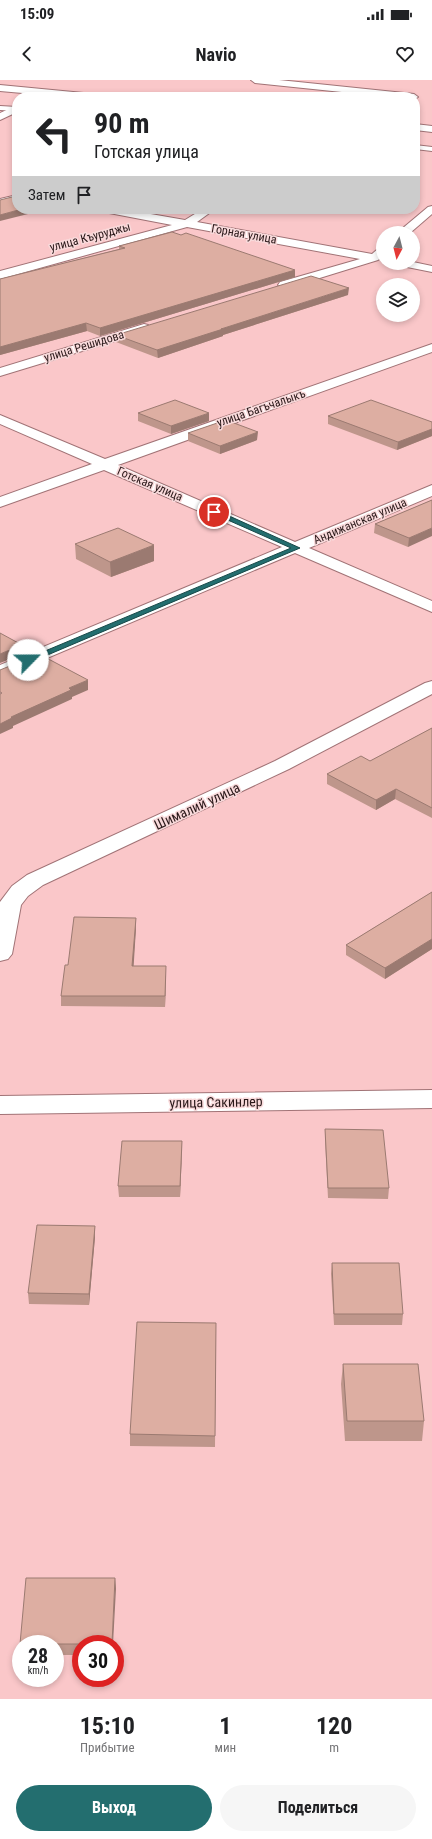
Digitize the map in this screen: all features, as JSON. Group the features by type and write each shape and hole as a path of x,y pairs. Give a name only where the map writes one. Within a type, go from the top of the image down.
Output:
{"street":[{"path":"255,80 378,92"},
{"path":"299,80 389,92"},
{"path":"0,88 42,92"},
{"path":"0,116 12,111"},
{"path":"420,128 432,129"},
{"path":"0,190 12,192"},
{"path":"0,202 12,199"},
{"path":"411,226 432,209"},
{"name":"Горная улица","path":"132,214 376,255"},
{"path":"187,224 202,214"},
{"name":"улица Къуруджы","path":"0,275 187,224"},
{"path":"275,288 376,257"},
{"path":"420,267 432,269"},
{"name":"улица Решидова","path":"0,372 153,325"},
{"name":"улица Багъчалыкъ","path":"0,502 103,464 432,348"},
{"name":"Готская улица","path":"0,419 432,606"},
{"name":"Андижанская улица","path":"0,672 432,490"},
{"name":"Шималий улица","path":"0,954 10,904 20,891 35,880 282,766 432,687"},
{"name":"улица Сакинлер","path":"0,1105 432,1099"}],"lane":[{"path":"0,108 12,109"},
{"path":"420,148 432,149"}],"building":[{"path":"12,197 12,212 0,215 0,200"},
{"path":"172,232 181,235 186,233 295,270 100,328 86,323 0,347 0,279 125,248 119,246"},
{"path":"311,276 349,288 157,350 116,335"},
{"path":"175,400 209,413 171,426 138,413"},
{"path":"371,400 432,422 432,429 398,442 328,416"},
{"path":"226,420 258,432 220,446 188,433"},
{"path":"432,500 432,528 409,538 375,524"},
{"path":"118,528 154,545 110,562 75,544"},
{"path":"0,633 22,645 0,654"},
{"path":"39,654 88,680 69,688 71,690 11,717 12,718 0,724 0,694 2,693 0,692 0,670"},
{"path":"432,728 432,808 396,789 376,800 327,774 361,756 370,761"},
{"path":"432,892 432,939 385,968 346,945"},
{"path":"74,917 136,918 132,966 166,966 165,996 61,996 65,965 68,965"},
{"path":"325,1129 383,1130 389,1188 328,1188"},
{"path":"122,1141 182,1141 180,1186 118,1186"},
{"path":"37,1225 95,1226 89,1294 28,1293"},
{"path":"332,1263 399,1263 403,1314 334,1314"},
{"path":"137,1322 216,1323 215,1436 130,1434"},
{"path":"343,1364 418,1364 424,1421 347,1421"},
{"path":"26,1578 115,1578 112,1635 72,1635 72,1644 64,1644 64,1635 21,1635"}],"route":[{"path":"28,660 296,548 214,512"}]}
